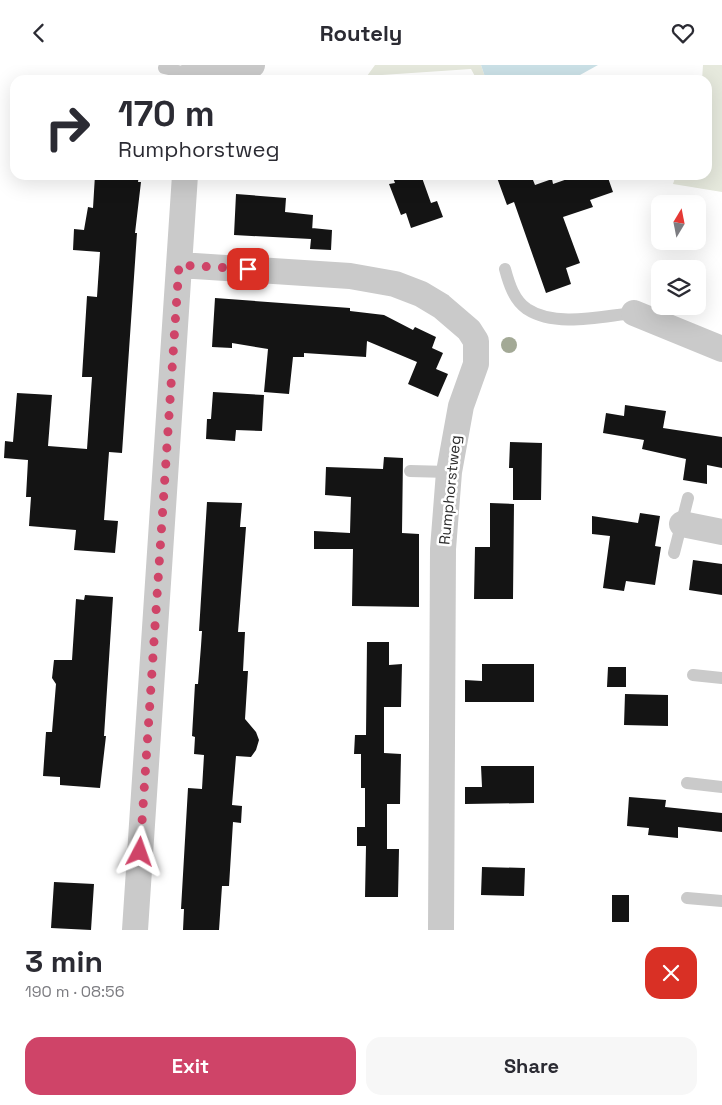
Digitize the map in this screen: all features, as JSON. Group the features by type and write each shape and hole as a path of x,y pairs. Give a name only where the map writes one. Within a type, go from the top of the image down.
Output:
{"street":[{"path":"214,75 238,73 252,65"},
{"path":"135,930 185,180"},
{"name":"Rumphorstweg","path":"179,265 372,279 395,284 421,294 441,306 469,330 476,341 478,351 476,364 461,406 449,472 443,549 441,930"},
{"path":"634,313 722,349"},
{"path":"682,524 722,532"}],"lane":[{"path":"164,68 185,75"},
{"path":"505,269 512,293 526,309 542,316 560,319 634,313"},
{"path":"410,471 449,472"},
{"path":"674,553 688,498"},
{"path":"693,675 722,678"},
{"path":"687,783 722,787"},
{"path":"687,898 722,901"}],"shaded area":[{"path":"375,65 481,65 484,75 474,75 471,69 368,75"},
{"path":"703,65 722,65 722,192 673,184 674,180 712,180 712,75 702,75"}],"water":[{"path":"481,65 598,65 580,75 484,75"}],"building":[{"path":"95,180 138,180 138,182 141,182 135,233 137,233 122,453 109,452 104,520 118,521 115,553 74,550 76,530 29,526 31,497 26,497 28,460 4,458 5,441 13,442 17,393 52,395 48,446 87,449 92,377 82,377 87,296 97,297 100,252 73,250 74,229 84,230 88,207 93,208"},
{"path":"394,180 423,180 431,203 437,201 443,217 411,228 406,213 401,215 389,184 395,183"},
{"path":"498,180 533,180 535,185 549,180 552,180 553,184 565,180 609,180 613,192 590,200 593,207 563,217 580,263 566,268 571,284 546,293 514,202 507,205"},
{"path":"236,194 286,198 285,212 313,215 312,228 332,230 331,250 310,249 311,239 234,235"},
{"path":"215,298 350,308 350,311 384,315 413,330 415,327 436,337 432,348 443,353 436,369 448,374 438,397 408,384 417,362 367,341 366,357 304,353 304,357 293,357 289,394 264,392 268,349 232,343 232,348 212,347"},
{"path":"213,392 264,395 262,431 236,430 235,441 206,439 207,419 211,419"},
{"path":"625,405 666,411 663,428 722,437 722,468 707,465 707,484 683,480 686,459 642,449 644,440 603,433 606,413 624,416"},
{"path":"510,442 542,443 541,500 513,500 513,468 509,468"},
{"path":"384,457 403,458 402,533 419,534 419,607 352,606 353,549 314,549 314,531 350,533 351,497 325,495 326,467 383,469"},
{"path":"207,502 242,503 240,527 246,527 238,632 245,632 243,671 248,671 245,719 256,732 259,740 256,750 251,757 236,756 232,805 242,806 241,823 233,822 229,886 222,886 219,930 183,930 184,909 181,909 188,788 202,789 204,755 194,754 195,737 192,736 195,684 198,684 202,631 199,631"},
{"path":"490,503 514,504 513,599 474,599 475,547 490,547"},
{"path":"640,513 660,516 655,546 661,547 655,585 626,581 624,591 603,588 610,536 592,534 592,516 638,523"},
{"path":"693,560 722,564 722,595 689,590"},
{"path":"85,595 113,597 104,736 106,736 100,788 60,785 60,777 43,776 46,732 52,732 56,684 52,678 54,660 72,660 76,599 84,600"},
{"path":"367,642 389,642 389,665 402,664 401,707 384,707 384,753 401,754 400,804 387,804 387,849 399,849 398,897 365,897 366,846 357,846 357,827 365,827 365,788 361,788 361,754 354,754 355,735 366,735"},
{"path":"482,664 534,664 534,702 465,702 465,680 482,681"},
{"path":"608,667 626,667 626,687 607,687"},
{"path":"625,694 668,695 668,726 624,725"},
{"path":"481,766 534,766 534,803 465,804 465,787 482,787"},
{"path":"629,797 666,800 665,807 722,813 722,832 678,827 678,838 648,835 649,828 627,826"},
{"path":"482,867 525,868 524,896 481,895"},
{"path":"54,882 94,884 91,930 51,928"},
{"path":"612,895 629,895 629,922 612,922"}],"route":[{"path":"140,852 179,265 248,269"}]}
